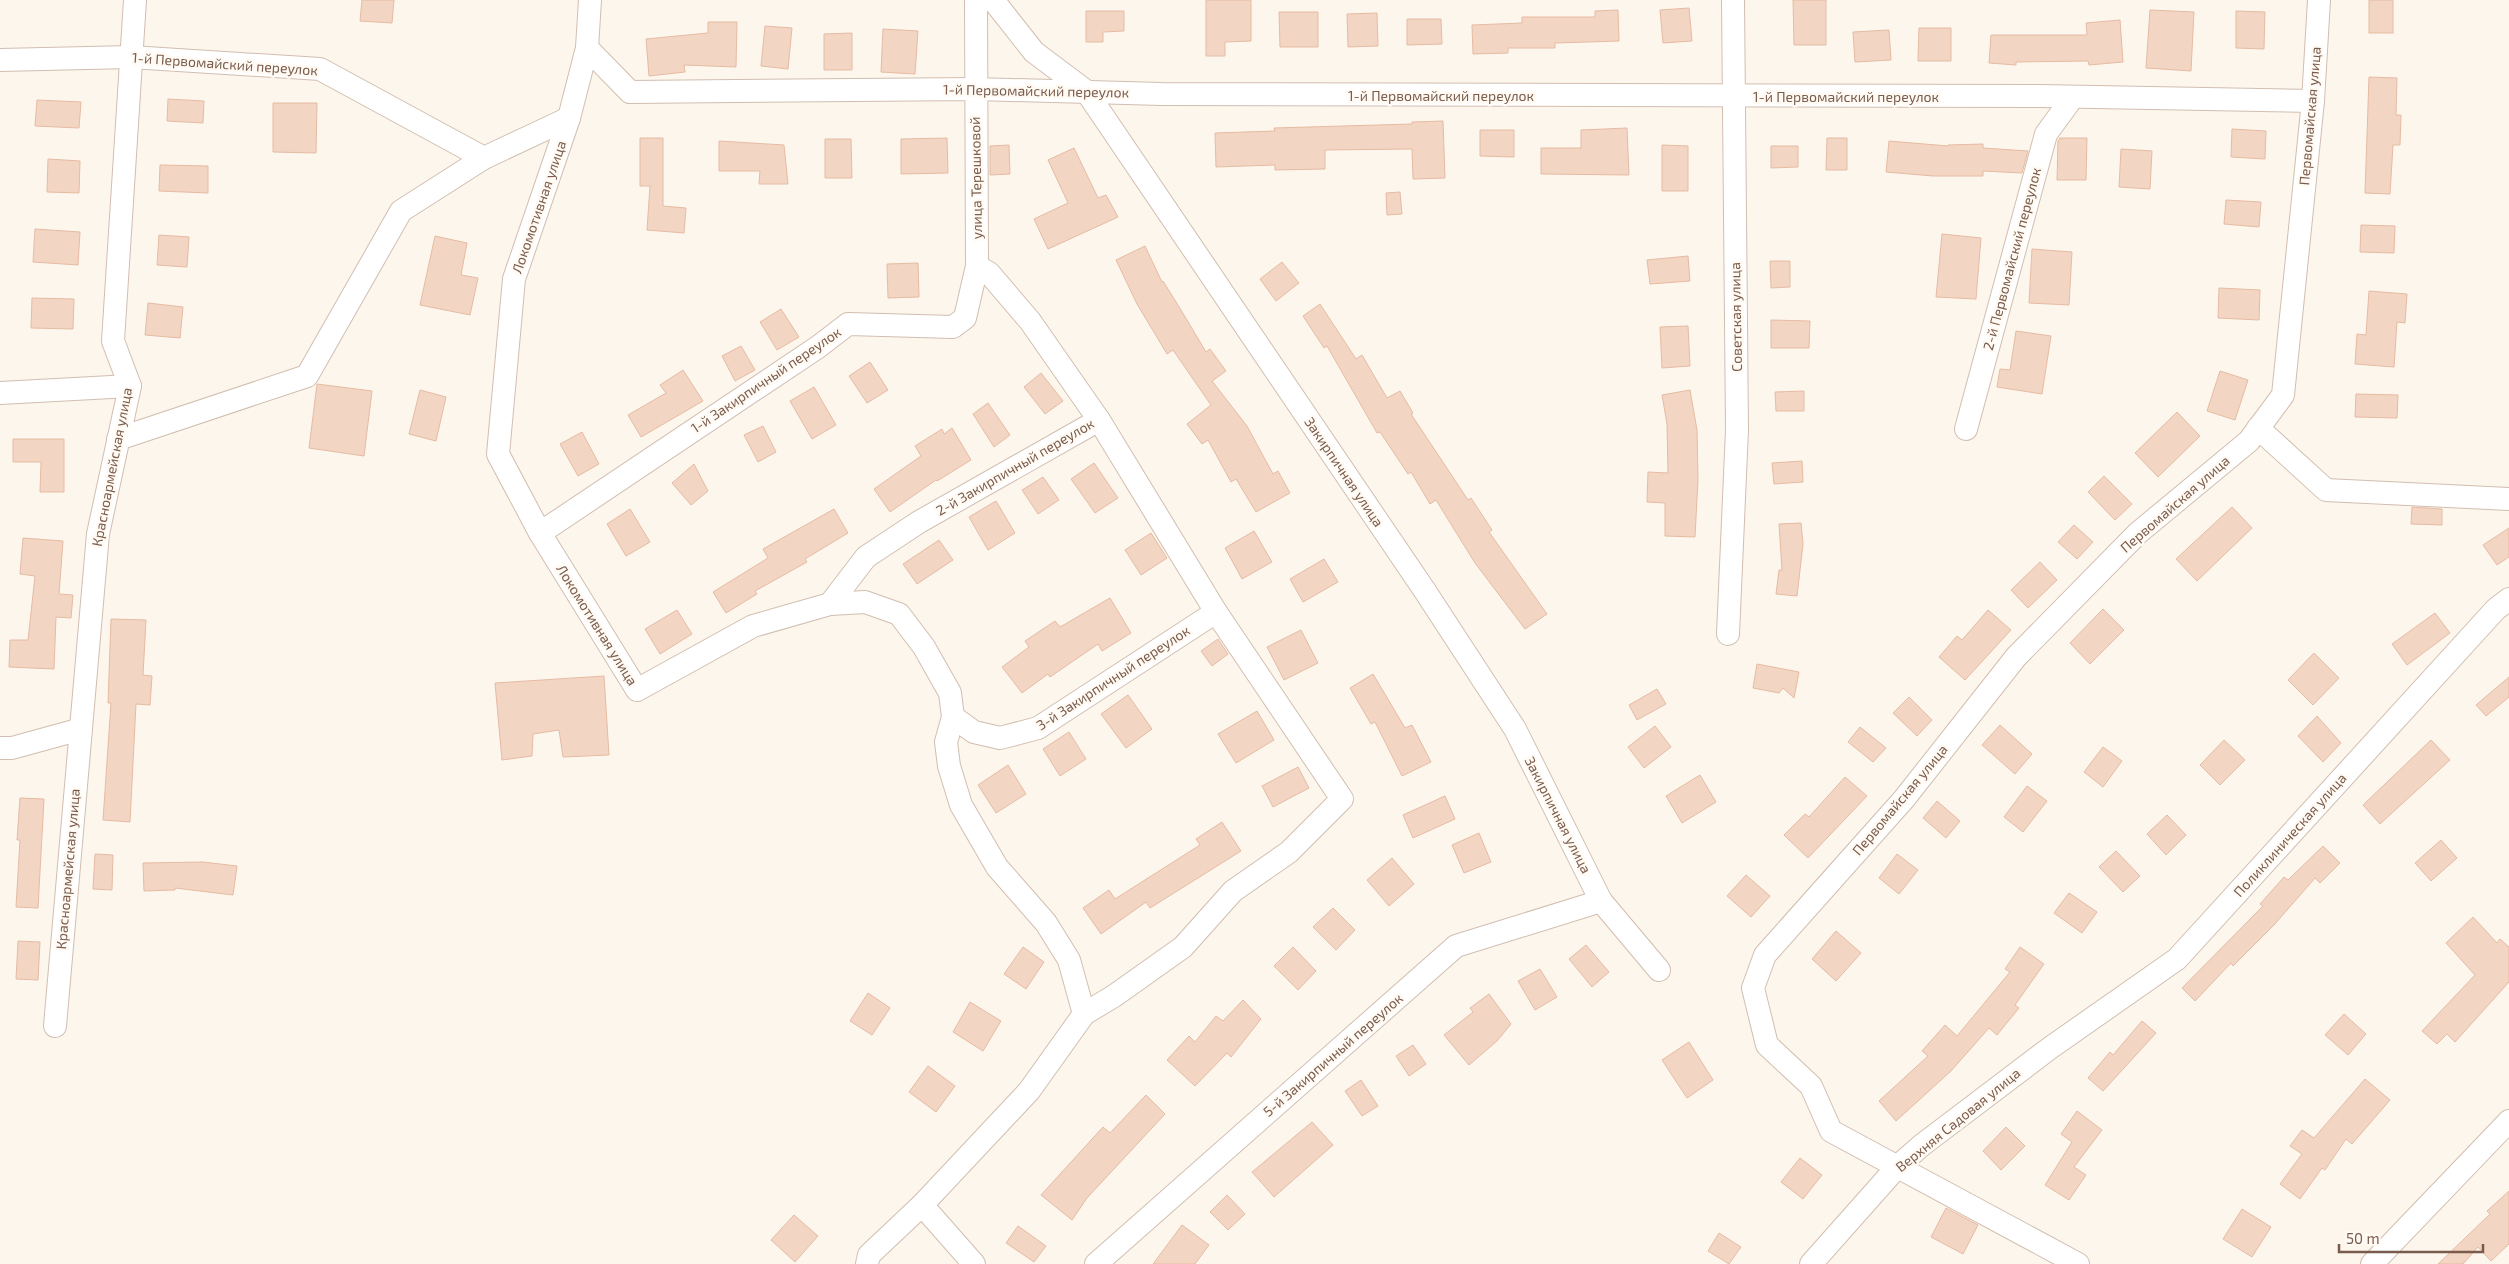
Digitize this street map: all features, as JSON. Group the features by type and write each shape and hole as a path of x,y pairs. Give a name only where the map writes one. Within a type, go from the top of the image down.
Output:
{"street":[{"name":"Красноармейская улица","path":"55,1026 98,534 130,386 113,341 135,0"},
{"name":"Локомотивная улица","path":"590,0 587,48 570,118 514,280 498,454 540,533 637,690 753,626 830,604 865,602 899,614 924,647 950,693 953,717 946,742 949,766 961,805 997,867 1046,923 1069,960 1084,1014"},
{"name":"улица Терешковой","path":"976,0 977,266"},
{"name":"Закирпичная улица","path":"993,0 1034,52 1086,91 1419,583 1515,729 1601,901 1659,970"},
{"name":"Советская улица","path":"1728,634 1737,430 1734,0"},
{"name":"Первомайская улица","path":"1898,1166 1830,1132 1811,1086 1767,1045 1753,988 1765,955 1904,799 2016,657 2138,533 2249,441 2283,395 2313,101 2319,0"},
{"name":"1-й Первомайский переулок","path":"587,48 630,92 975,89 1162,94 2073,97 2313,101"},
{"name":"1-й Первомайский переулок","path":"0,60 131,57 320,68 484,158"},
{"name":"2-й Первомайский переулок","path":"1966,429 2046,134 2073,97"},
{"path":"118,439 307,376 402,211 484,158 570,118"},
{"name":"2-й Закирпичный переулок","path":"830,604 866,557 919,522 1099,420 1030,321 988,273 977,266"},
{"name":"1-й Закирпичный переулок","path":"540,533 818,347 848,324 954,327 965,318 977,266"},
{"path":"0,394 130,386"},
{"path":"867,1264 869,1255 922,1206 1029,1091 1084,1014 1114,996 1183,947 1233,891 1289,852 1342,799 1216,612 1099,420"},
{"path":"2258,428 2326,490 2509,499"},
{"name":"Поликлиническая улица","path":"2050,1048 2176,959 2489,616 2509,599"},
{"name":"3-й Закирпичный переулок","path":"953,717 974,732 1000,738 1038,728 1216,612"},
{"path":"0,748 12,748 81,729"},
{"name":"5-й Закирпичный переулок","path":"1096,1264 1456,946 1601,901"},
{"name":"Верхняя Садовая улица","path":"1811,1264 1898,1166 2050,1048"},
{"path":"2372,1264 2509,1121"},
{"path":"1898,1166 2078,1264"},
{"path":"922,1206 974,1264"}],"building":[{"path":"362,0 394,0 392,23 360,21"},
{"path":"1206,0 1251,0 1251,41 1225,42 1225,56 1206,56"},
{"path":"1793,0 1826,0 1826,45 1794,45"},
{"path":"2369,0 2393,0 2393,33 2369,33"},
{"path":"1689,8 1692,41 1663,43 1660,10"},
{"path":"1618,10 1619,41 1555,43 1555,48 1508,48 1508,53 1473,54 1472,25 1522,23 1522,17 1595,17 1595,11"},
{"path":"2150,10 2194,12 2191,71 2146,68"},
{"path":"1086,11 1124,11 1124,31 1103,32 1103,42 1086,42"},
{"path":"2236,11 2265,12 2264,49 2236,48"},
{"path":"1279,12 1318,12 1318,47 1280,47"},
{"path":"1377,13 1378,46 1348,47 1347,14"},
{"path":"1407,19 1441,19 1442,44 1407,45"},
{"path":"2120,20 2123,62 2089,65 2088,61 2016,62 2016,65 1989,63 1991,35 2087,35 2086,23"},
{"path":"708,22 737,22 736,67 684,65 685,72 649,76 646,39 708,33"},
{"path":"765,26 792,28 788,69 761,66"},
{"path":"1919,28 1951,28 1951,61 1918,61"},
{"path":"883,29 918,31 915,74 881,72"},
{"path":"1889,30 1891,60 1855,62 1853,32"},
{"path":"852,33 852,70 824,70 824,34"},
{"path":"2369,77 2397,78 2396,115 2401,115 2400,145 2393,145 2390,194 2365,193"},
{"path":"168,99 204,101 203,123 167,121"},
{"path":"37,100 81,102 79,128 35,126"},
{"path":"273,103 317,103 316,153 273,152"},
{"path":"1443,121 1445,178 1413,179 1412,149 1325,150 1325,169 1275,170 1275,165 1216,167 1215,133 1275,131 1274,128 1412,124 1412,122"},
{"path":"1627,128 1629,175 1541,174 1541,148 1581,148 1581,130"},
{"path":"2232,129 2266,131 2265,159 2231,157"},
{"path":"1480,130 1514,130 1514,157 1480,156"},
{"path":"640,138 663,138 663,206 686,208 684,233 647,230 650,186 640,186"},
{"path":"947,138 948,173 901,174 901,139"},
{"path":"1827,138 1847,138 1847,170 1826,170"},
{"path":"2060,138 2087,138 2086,180 2057,180 2058,141"},
{"path":"825,139 851,139 852,178 825,178"},
{"path":"719,141 784,145 788,184 759,184 760,171 719,171"},
{"path":"1889,141 1948,146 1983,144 1983,148 2028,151 2022,173 1983,171 1983,176 1933,176 1886,172"},
{"path":"1009,145 1010,174 990,175 990,146"},
{"path":"1662,145 1688,146 1688,191 1662,191"},
{"path":"1771,146 1798,146 1798,167 1771,168"},
{"path":"1074,148 1098,198 1106,195 1118,217 1048,249 1034,219 1068,203 1048,160"},
{"path":"2121,149 2152,151 2150,189 2119,187"},
{"path":"48,159 80,161 79,193 47,192"},
{"path":"160,165 208,166 208,193 159,191"},
{"path":"1400,192 1402,214 1387,215 1386,193"},
{"path":"2226,200 2261,202 2259,227 2224,224"},
{"path":"2361,225 2395,226 2394,253 2360,252"},
{"path":"35,229 80,232 78,265 33,262"},
{"path":"1942,234 1981,238 1976,299 1936,297"},
{"path":"159,235 189,237 187,267 157,265"},
{"path":"435,236 467,243 461,275 478,278 470,315 420,305"},
{"path":"1145,246 1162,282 1206,352 1210,349 1226,371 1212,381 1247,426 1273,474 1278,471 1290,493 1256,512 1236,479 1231,482 1208,440 1202,444 1187,424 1211,405 1173,350 1167,354 1137,304 1116,260"},
{"path":"2032,249 2072,252 2069,305 2029,303"},
{"path":"1688,256 1690,281 1650,284 1647,260"},
{"path":"1770,261 1790,261 1790,287 1771,288"},
{"path":"1282,262 1299,283 1276,301 1260,279"},
{"path":"918,263 919,297 888,298 887,264"},
{"path":"2219,288 2260,290 2259,320 2218,318"},
{"path":"2369,291 2407,294 2405,323 2397,322 2394,367 2355,364 2357,334 2366,335"},
{"path":"32,298 74,299 73,329 31,328"},
{"path":"148,303 183,307 180,338 145,335"},
{"path":"1320,304 1356,359 1362,355 1387,398 1400,391 1413,413 1411,414 1468,500 1471,498 1492,530 1489,532 1547,614 1525,629 1475,563 1436,500 1430,504 1411,472 1408,474 1380,432 1377,433 1327,346 1324,348 1303,316"},
{"path":"781,309 799,337 777,350 760,322"},
{"path":"1771,320 1810,321 1809,348 1771,348"},
{"path":"1688,326 1690,366 1662,368 1660,327"},
{"path":"2016,331 2051,336 2042,394 1997,387 2000,369 2010,370"},
{"path":"741,346 755,370 735,381 722,356"},
{"path":"870,362 888,390 867,403 849,376"},
{"path":"683,370 703,401 641,437 628,415 666,393 660,385"},
{"path":"2220,371 2248,380 2235,420 2207,411"},
{"path":"1041,373 1063,401 1045,414 1024,387"},
{"path":"317,384 372,391 364,456 309,448"},
{"path":"814,387 836,425 812,439 790,401"},
{"path":"420,390 446,397 436,441 409,434"},
{"path":"1690,390 1697,430 1698,480 1695,537 1665,536 1665,503 1647,502 1648,472 1668,473 1667,424 1662,395"},
{"path":"1804,391 1804,411 1776,411 1775,392"},
{"path":"2356,394 2398,395 2397,418 2355,417"},
{"path":"988,403 1010,435 994,447 973,414"},
{"path":"2177,412 2200,436 2158,477 2135,453"},
{"path":"763,426 776,452 758,462 744,435"},
{"path":"952,428 971,460 936,480 890,512 874,489 921,456 915,446 942,429 944,434"},
{"path":"582,432 599,464 578,476 560,444"},
{"path":"13,439 64,439 64,492 40,492 41,462 13,462"},
{"path":"1802,461 1803,482 1774,484 1772,463"},
{"path":"1094,463 1118,498 1095,513 1071,479"},
{"path":"694,464 708,491 691,505 672,483"},
{"path":"2104,476 2132,504 2115,520 2088,492"},
{"path":"1043,477 1059,500 1038,514 1022,490"},
{"path":"996,501 1015,533 988,550 969,517"},
{"path":"2232,507 2252,528 2197,581 2176,559"},
{"path":"2412,507 2442,509 2442,525 2411,524"},
{"path":"630,509 650,542 626,556 607,524"},
{"path":"834,509 848,533 805,559 807,562 755,591 757,594 726,613 713,592 768,558 763,549"},
{"path":"1801,523 1803,544 1797,596 1776,594 1779,570 1782,570 1779,524"},
{"path":"2074,525 2093,542 2077,559 2058,542"},
{"path":"2509,528 2509,557 2497,565 2483,545"},
{"path":"1254,531 1272,562 1242,579 1225,548"},
{"path":"1151,533 1167,558 1141,575 1125,550"},
{"path":"23,538 63,541 59,594 73,595 71,618 56,617 54,669 9,667 10,640 28,640 35,576 20,574"},
{"path":"939,540 953,560 917,584 903,564"},
{"path":"1324,559 1338,582 1303,602 1290,579"},
{"path":"2040,562 2057,580 2028,608 2011,590"},
{"path":"1110,598 1131,633 1102,651 1098,644 1050,677 1048,674 1022,693 1002,667 1029,647 1025,641 1055,621 1060,627"},
{"path":"2103,609 2124,630 2090,664 2070,643"},
{"path":"677,610 692,634 660,654 645,629"},
{"path":"1988,610 2011,630 1965,680 1939,657 1957,636 1962,640"},
{"path":"2435,613 2450,633 2407,665 2392,644"},
{"path":"111,619 146,620 143,675 152,676 150,705 136,704 130,822 103,820 111,703 108,703"},
{"path":"1301,630 1318,663 1284,680 1267,647"},
{"path":"1218,639 1228,654 1212,666 1201,651"},
{"path":"2314,653 2339,678 2313,705 2288,680"},
{"path":"1757,664 1799,672 1794,698 1783,688 1779,693 1753,688"},
{"path":"1373,674 1405,728 1412,725 1431,762 1402,776 1375,722 1371,724 1350,688"},
{"path":"604,676 609,755 563,757 559,730 533,734 532,756 502,760 495,683"},
{"path":"2509,677 2509,697 2486,716 2476,705"},
{"path":"1657,689 1666,704 1637,720 1629,705"},
{"path":"1128,695 1152,729 1126,748 1101,714"},
{"path":"1909,697 1932,720 1917,736 1893,713"},
{"path":"1257,711 1274,740 1236,763 1218,734"},
{"path":"2317,716 2341,743 2323,762 2298,736"},
{"path":"2000,725 2032,754 2015,774 1982,745"},
{"path":"1655,726 1671,747 1644,768 1628,747"},
{"path":"1860,727 1886,748 1873,762 1848,742"},
{"path":"1069,732 1086,759 1060,776 1043,749"},
{"path":"2224,740 2245,760 2220,785 2200,765"},
{"path":"2431,740 2450,760 2380,824 2363,805"},
{"path":"2103,747 2122,761 2103,787 2084,772"},
{"path":"1008,765 1026,794 996,813 978,785"},
{"path":"1298,767 1309,788 1273,807 1262,786"},
{"path":"1700,775 1716,802 1682,823 1666,796"},
{"path":"1845,777 1867,796 1808,858 1784,835 1805,814 1809,817"},
{"path":"2027,786 2047,801 2023,832 2004,817"},
{"path":"1445,796 1455,819 1413,838 1403,815"},
{"path":"20,798 44,799 38,908 16,907 20,840 17,840"},
{"path":"1937,801 1960,821 1946,838 1923,818"},
{"path":"2167,815 2186,835 2166,855 2147,834"},
{"path":"1222,822 1241,851 1150,908 1146,902 1101,934 1083,908 1109,890 1115,899 1200,845 1196,839"},
{"path":"1479,833 1491,862 1464,873 1452,845"},
{"path":"2441,840 2457,858 2431,881 2415,863"},
{"path":"2323,846 2340,863 2320,883 2315,878 2274,925 2233,966 2231,963 2195,1001 2182,988 2263,906 2260,904 2284,877 2288,880"},
{"path":"2116,851 2140,876 2123,892 2099,867"},
{"path":"95,854 113,855 112,890 93,889"},
{"path":"1897,854 1918,870 1899,894 1879,878"},
{"path":"1392,858 1414,884 1389,906 1367,880"},
{"path":"203,862 237,866 233,895 175,888 175,890 144,891 143,863"},
{"path":"1746,875 1770,896 1751,917 1727,896"},
{"path":"2069,893 2097,912 2082,933 2054,913"},
{"path":"1333,908 1355,930 1336,950 1313,927"},
{"path":"2473,917 2497,943 2500,939 2509,947 2509,982 2455,1042 2447,1034 2437,1044 2422,1031 2475,975 2446,943"},
{"path":"1836,931 1861,953 1836,981 1812,959"},
{"path":"18,941 40,942 38,980 16,979"},
{"path":"1586,945 1609,972 1592,987 1569,959"},
{"path":"1023,947 1044,962 1026,989 1004,974"},
{"path":"1293,947 1316,971 1298,990 1274,966"},
{"path":"2020,947 2044,964 2015,1005 2019,1008 1997,1035 1989,1028 1951,1071 1896,1121 1879,1101 1928,1056 1922,1051 1945,1025 1957,1036 2010,972 2005,969"},
{"path":"1540,969 1557,997 1535,1010 1518,981"},
{"path":"868,993 890,1008 872,1035 850,1021"},
{"path":"1489,994 1511,1024 1497,1041 1469,1065 1444,1035 1473,1012 1470,1008"},
{"path":"1243,1000 1261,1019 1231,1057 1227,1053 1195,1086 1167,1060 1189,1036 1195,1042 1216,1016 1223,1021"},
{"path":"970,1002 1001,1021 983,1051 953,1032"},
{"path":"2344,1014 2366,1034 2348,1055 2325,1035"},
{"path":"2142,1021 2156,1033 2103,1091 2088,1078 2110,1052 2113,1055"},
{"path":"1689,1042 1713,1080 1687,1098 1662,1060"},
{"path":"1413,1045 1426,1064 1409,1076 1396,1056"},
{"path":"928,1066 955,1086 936,1112 909,1092"},
{"path":"2365,1079 2390,1100 2352,1144 2346,1139 2325,1170 2322,1168 2300,1199 2280,1184 2302,1154 2290,1146 2302,1130 2314,1138"},
{"path":"1361,1080 1378,1106 1362,1116 1345,1091"},
{"path":"1146,1095 1165,1114 1087,1198 1072,1220 1041,1195 1103,1127 1110,1133"},
{"path":"2077,1111 2102,1130 2074,1167 2086,1175 2069,1200 2045,1185 2072,1142 2061,1134"},
{"path":"1312,1122 1333,1145 1274,1197 1252,1172"},
{"path":"2006,1127 2025,1146 2001,1170 1983,1151"},
{"path":"1800,1158 1822,1175 1803,1199 1781,1182"},
{"path":"2509,1191 2509,1244 2491,1261 2478,1247 2463,1264 2438,1264 2490,1214 2487,1211"},
{"path":"1227,1195 1245,1214 1228,1230 1210,1212"},
{"path":"1946,1208 1978,1225 1963,1254 1931,1237"},
{"path":"2242,1209 2271,1227 2252,1257 2223,1239"},
{"path":"794,1215 818,1236 795,1262 771,1240"},
{"path":"1182,1225 1209,1245 1195,1264 1153,1264"},
{"path":"1018,1226 1046,1246 1034,1262 1006,1243"},
{"path":"1719,1233 1741,1247 1729,1264 1708,1251"}]}
